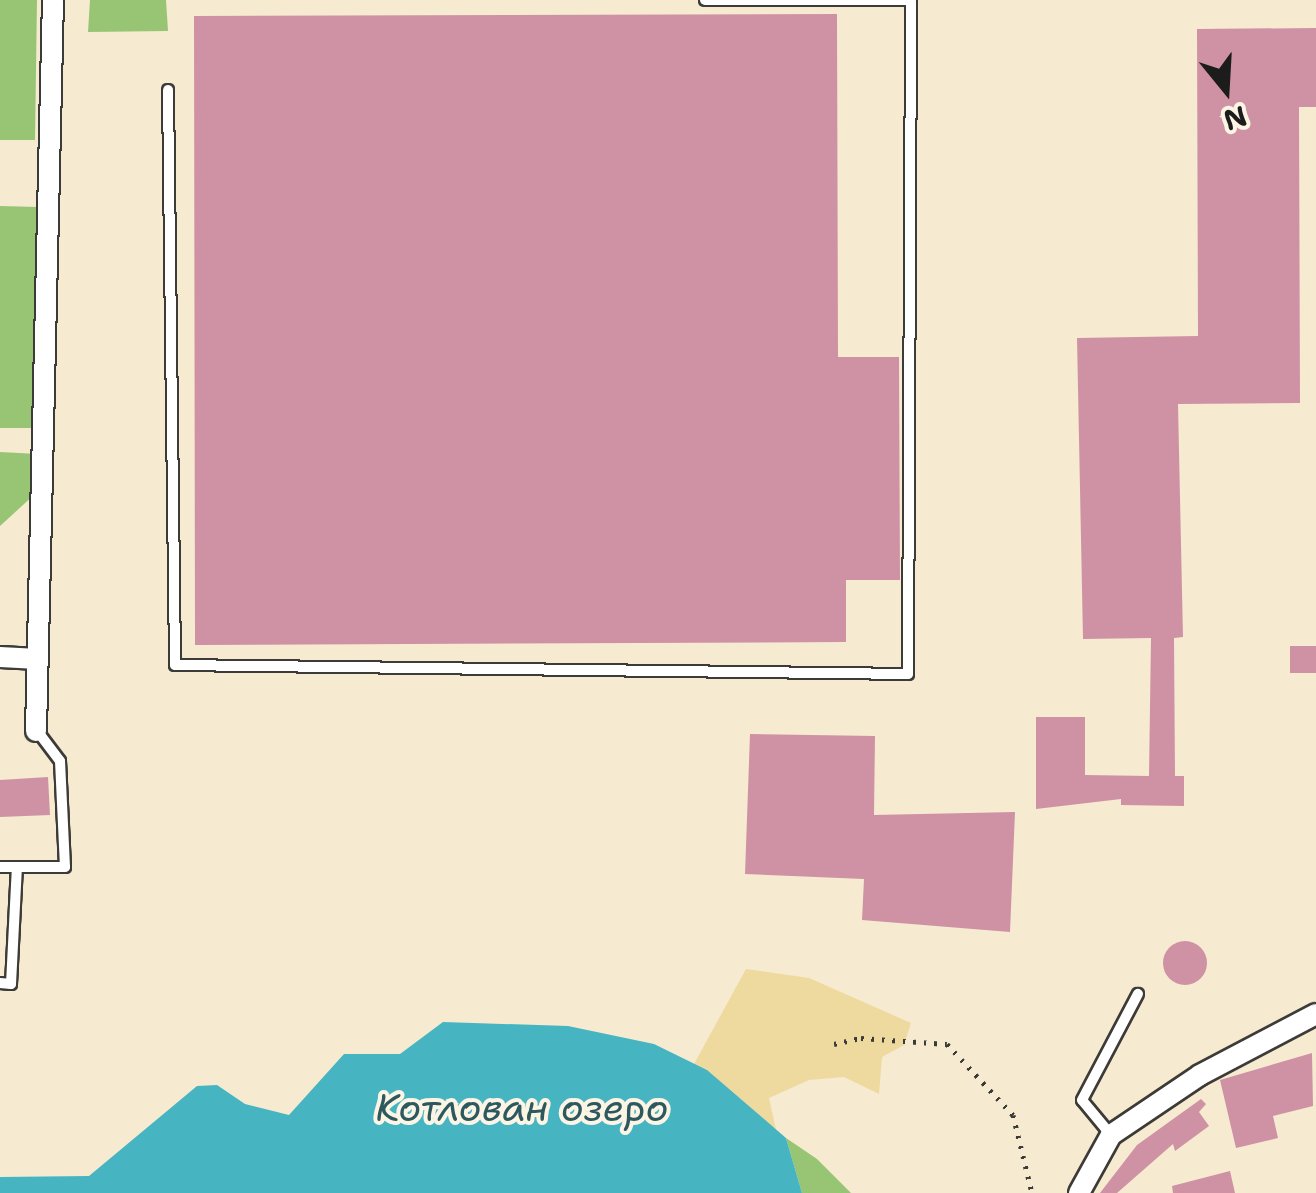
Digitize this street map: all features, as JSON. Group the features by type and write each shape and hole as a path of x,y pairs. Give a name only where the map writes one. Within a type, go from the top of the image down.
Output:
{"street":[{"path":"36,730 52,0"},
{"path":"0,657 38,659"},
{"path":"1079,1193 1111,1135 1200,1074 1316,1014"}],"lane":[{"path":"168,90 174,666 908,674 911,1 705,0"},
{"path":"0,867 65,867 60,761 36,730"},
{"path":"0,983 12,984 17,867"},
{"path":"1111,1135 1082,1100 1138,994"}],"path":[{"path":"834,1044 880,1038 947,1044 1013,1115 1032,1193"}],"green space":[{"path":"0,0 37,0 35,140 0,140"},
{"path":"90,0 166,0 168,31 88,32"},
{"path":"0,206 38,207 32,428 0,428"},
{"path":"0,452 38,454 35,494 0,526"},
{"path":"786,1138 817,1159 851,1193 802,1193"}],"sand":[{"path":"746,969 809,978 911,1023 904,1045 882,1057 879,1094 844,1077 809,1080 769,1098 776,1130 694,1064"}],"water":[{"name":"Котлован озеро","path":"443,1022 568,1026 654,1044 707,1070 786,1138 802,1193 0,1193 0,1177 89,1176 197,1086 217,1085 245,1104 289,1115 344,1054 400,1054"}],"building":[{"path":"837,14 838,357 899,357 900,580 846,580 846,642 195,645 194,16"},
{"path":"1316,28 1316,107 1299,107 1300,403 1178,404 1183,637 1174,638 1175,776 1184,776 1184,806 1121,805 1121,799 1036,809 1036,717 1085,717 1085,775 1149,776 1151,638 1083,639 1077,338 1198,336 1197,29"},
{"path":"1290,646 1316,646 1316,673 1290,673"},
{"path":"750,734 875,736 874,815 1015,812 1010,932 862,920 864,879 745,874"},
{"path":"48,777 50,815 0,817 0,780"},
{"path":"1185,941 1201,947 1207,963 1201,979 1185,985 1169,979 1163,963 1169,947"},
{"path":"1312,1053 1313,1106 1273,1116 1278,1138 1236,1148 1220,1080"},
{"path":"1201,1099 1206,1104 1199,1112 1209,1126 1175,1151 1173,1144 1117,1193 1100,1193 1137,1145"},
{"path":"1230,1171 1235,1193 1173,1193 1172,1186"}]}
